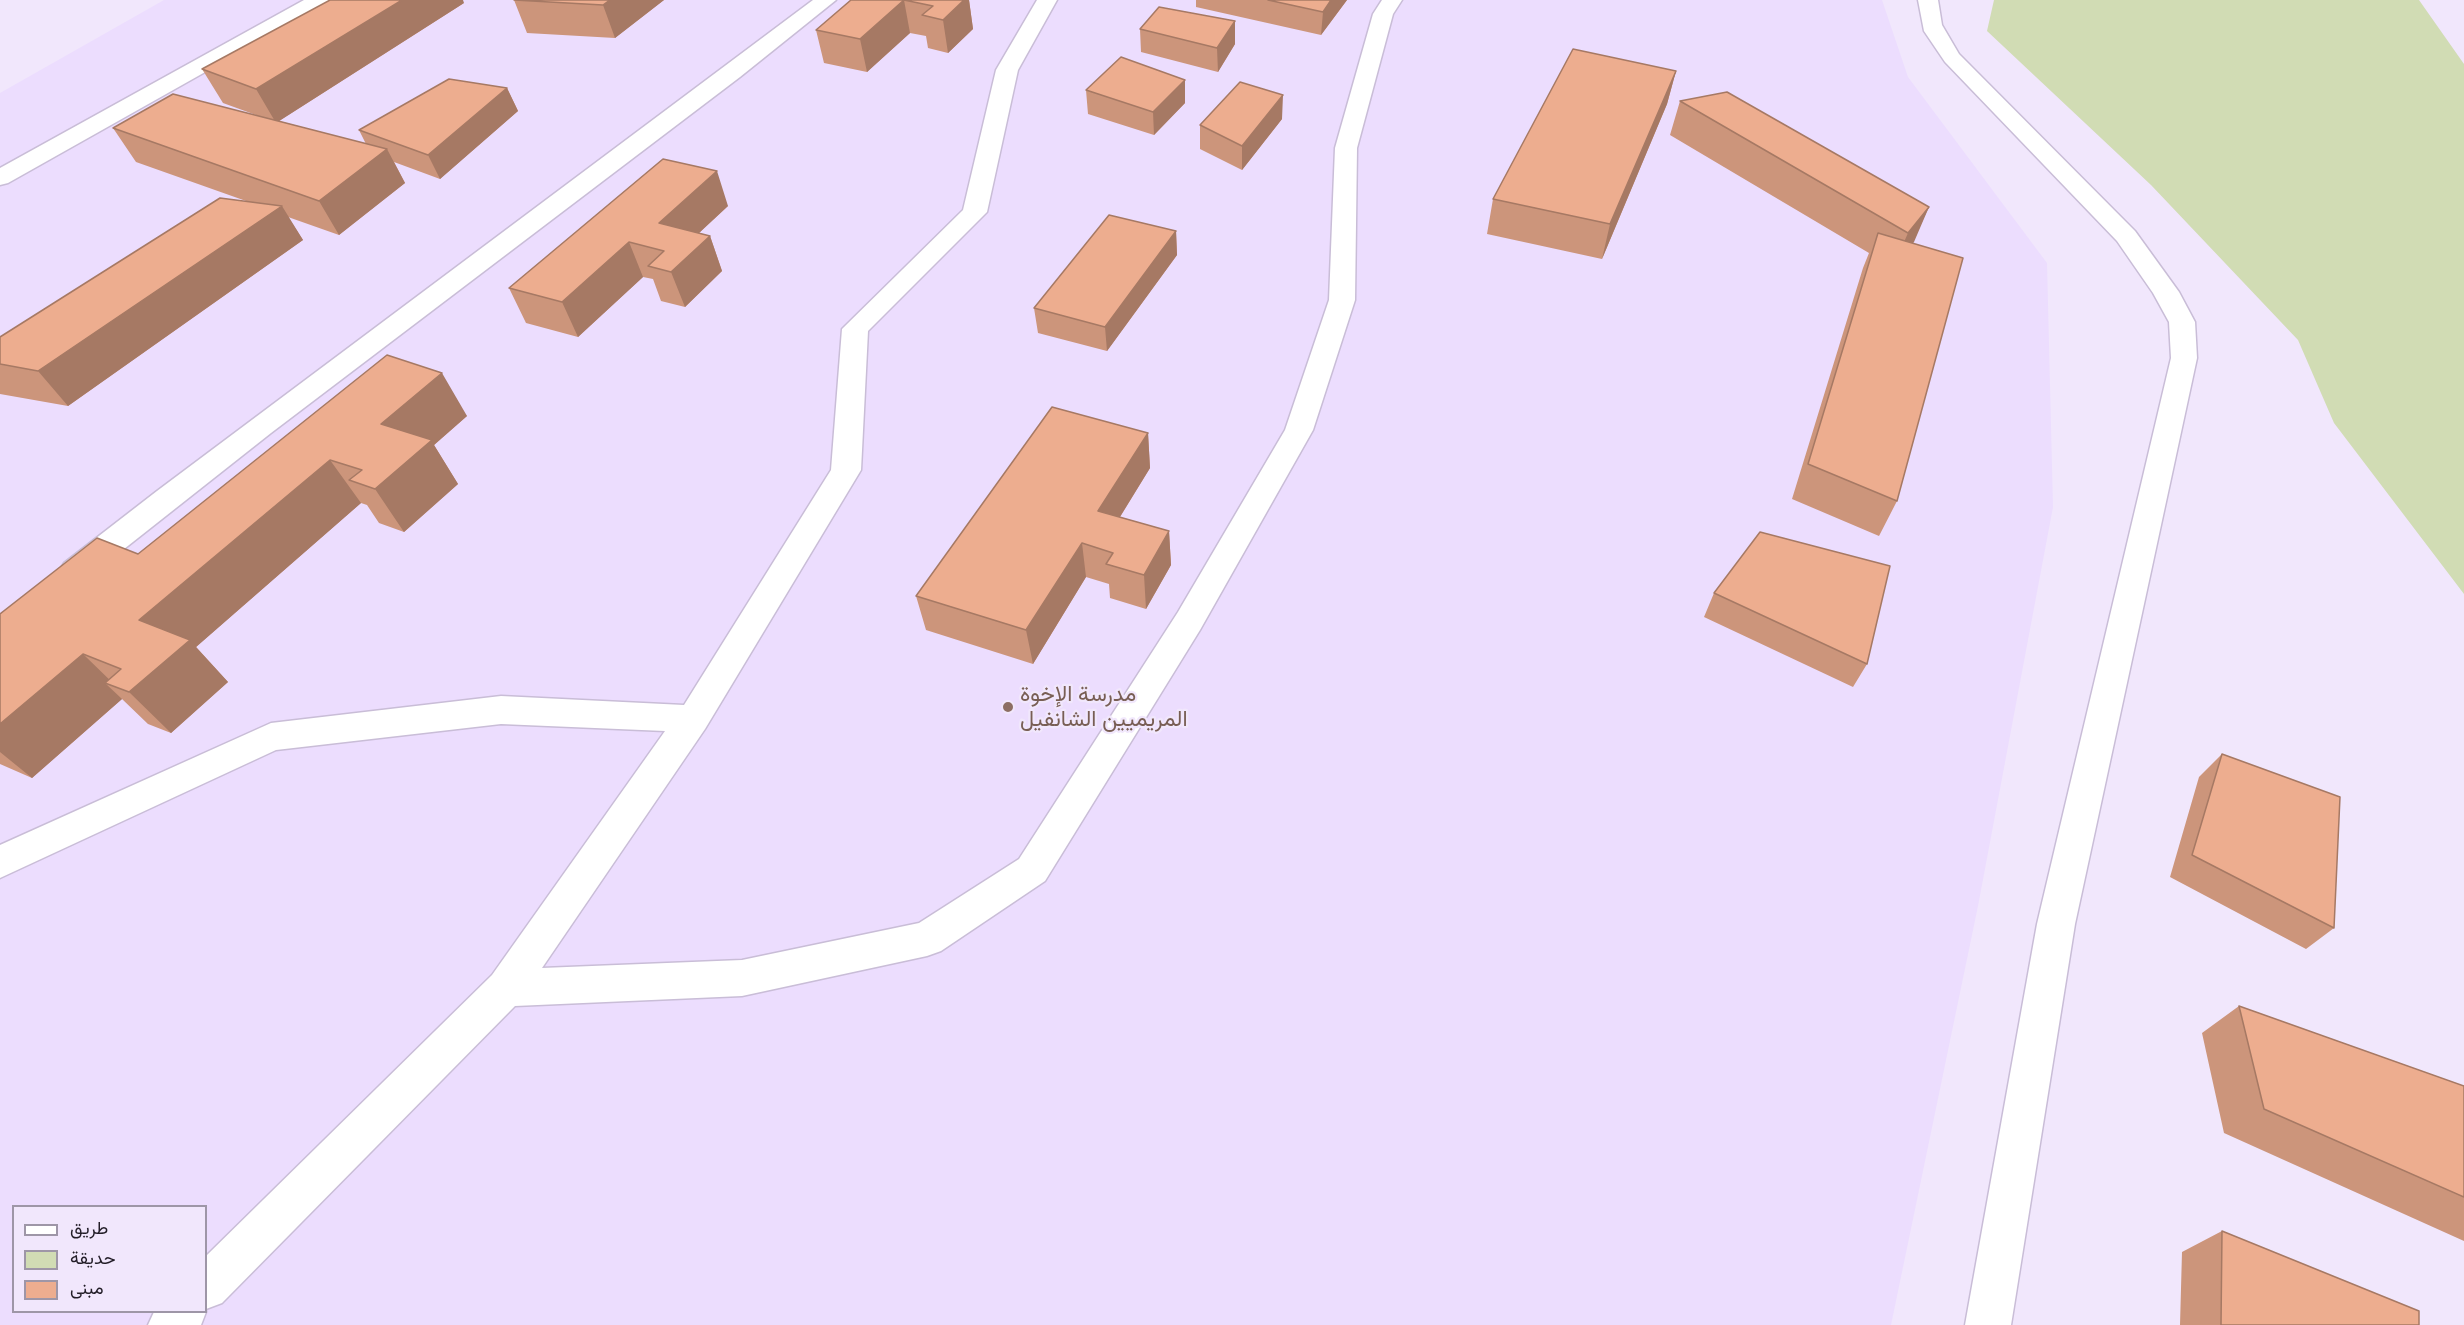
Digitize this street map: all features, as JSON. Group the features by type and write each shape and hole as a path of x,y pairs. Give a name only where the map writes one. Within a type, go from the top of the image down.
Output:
{"street":[{"path":"0,178 319,0"},
{"path":"55,587 201,471 684,112 826,0"},
{"path":"207,1286 506,988 693,718 846,470 855,329 975,213 1007,69 1047,0"},
{"path":"506,988 742,978 927,939 1032,870 1189,621 1299,430 1342,300 1346,148 1383,14 1392,0"},
{"path":"1922,2 1933,31 1952,58 2118,228 2147,264 2166,292 2181,322 2184,358 2056,924 1988,1325"},
{"path":"0,862 272,737 501,710 693,718"},
{"path":"171,1325 181,1313"}],"shaded area":[{"name":"مدرسة الإخوة المريميين الشانفيل","path":"164,0 1882,0 1908,77 2047,263 2053,507 1978,906 1891,1325 0,1325 0,93"}],"green space":[{"path":"1994,0 2419,0 2464,64 2464,594 2334,423 2298,340 2151,185 1987,31"}],"building":[{"path":"330,0 402,0 256,89 202,69"},
{"path":"514,0 610,0 603,5"},
{"path":"851,0 904,0 860,39 816,30"},
{"path":"904,0 964,0 943,20 922,15 933,6"},
{"path":"1268,0 1331,0 1323,12"},
{"path":"1159,7 1235,21 1217,48 1140,29"},
{"path":"1573,49 1676,71 1610,224 1493,199"},
{"path":"1121,57 1185,80 1153,112 1086,90"},
{"path":"449,79 507,88 428,155 359,130"},
{"path":"1240,82 1283,95 1242,146 1200,125"},
{"path":"1727,92 1929,207 1908,233 1680,101"},
{"path":"173,94 387,149 319,201 113,128"},
{"path":"663,159 717,171 659,223 710,236 671,272 648,266 664,251 629,242 562,302 509,288"},
{"path":"220,198 282,206 38,371 0,364 0,337"},
{"path":"1109,215 1176,231 1105,327 1034,308"},
{"path":"1878,233 1963,258 1897,501 1808,464"},
{"path":"387,355 442,373 381,424 432,440 375,489 349,480 362,470 330,460 139,620 190,640 129,692 105,683 121,669 83,654 0,724 0,614 97,538 138,554"},
{"path":"1052,407 1148,433 1098,511 1169,531 1144,575 1106,564 1113,553 1082,543 1026,630 916,596"},
{"path":"1760,532 1890,566 1867,664 1714,593"},
{"path":"2222,754 2340,797 2334,928 2192,855"},
{"path":"2239,1006 2464,1086 2464,1197 2264,1109"},
{"path":"2222,1231 2419,1311 2419,1325 2221,1325"}],"place":[{"name":"مدرسة الإخوة المريميين الشانفيل","path":"1008,707"}]}
